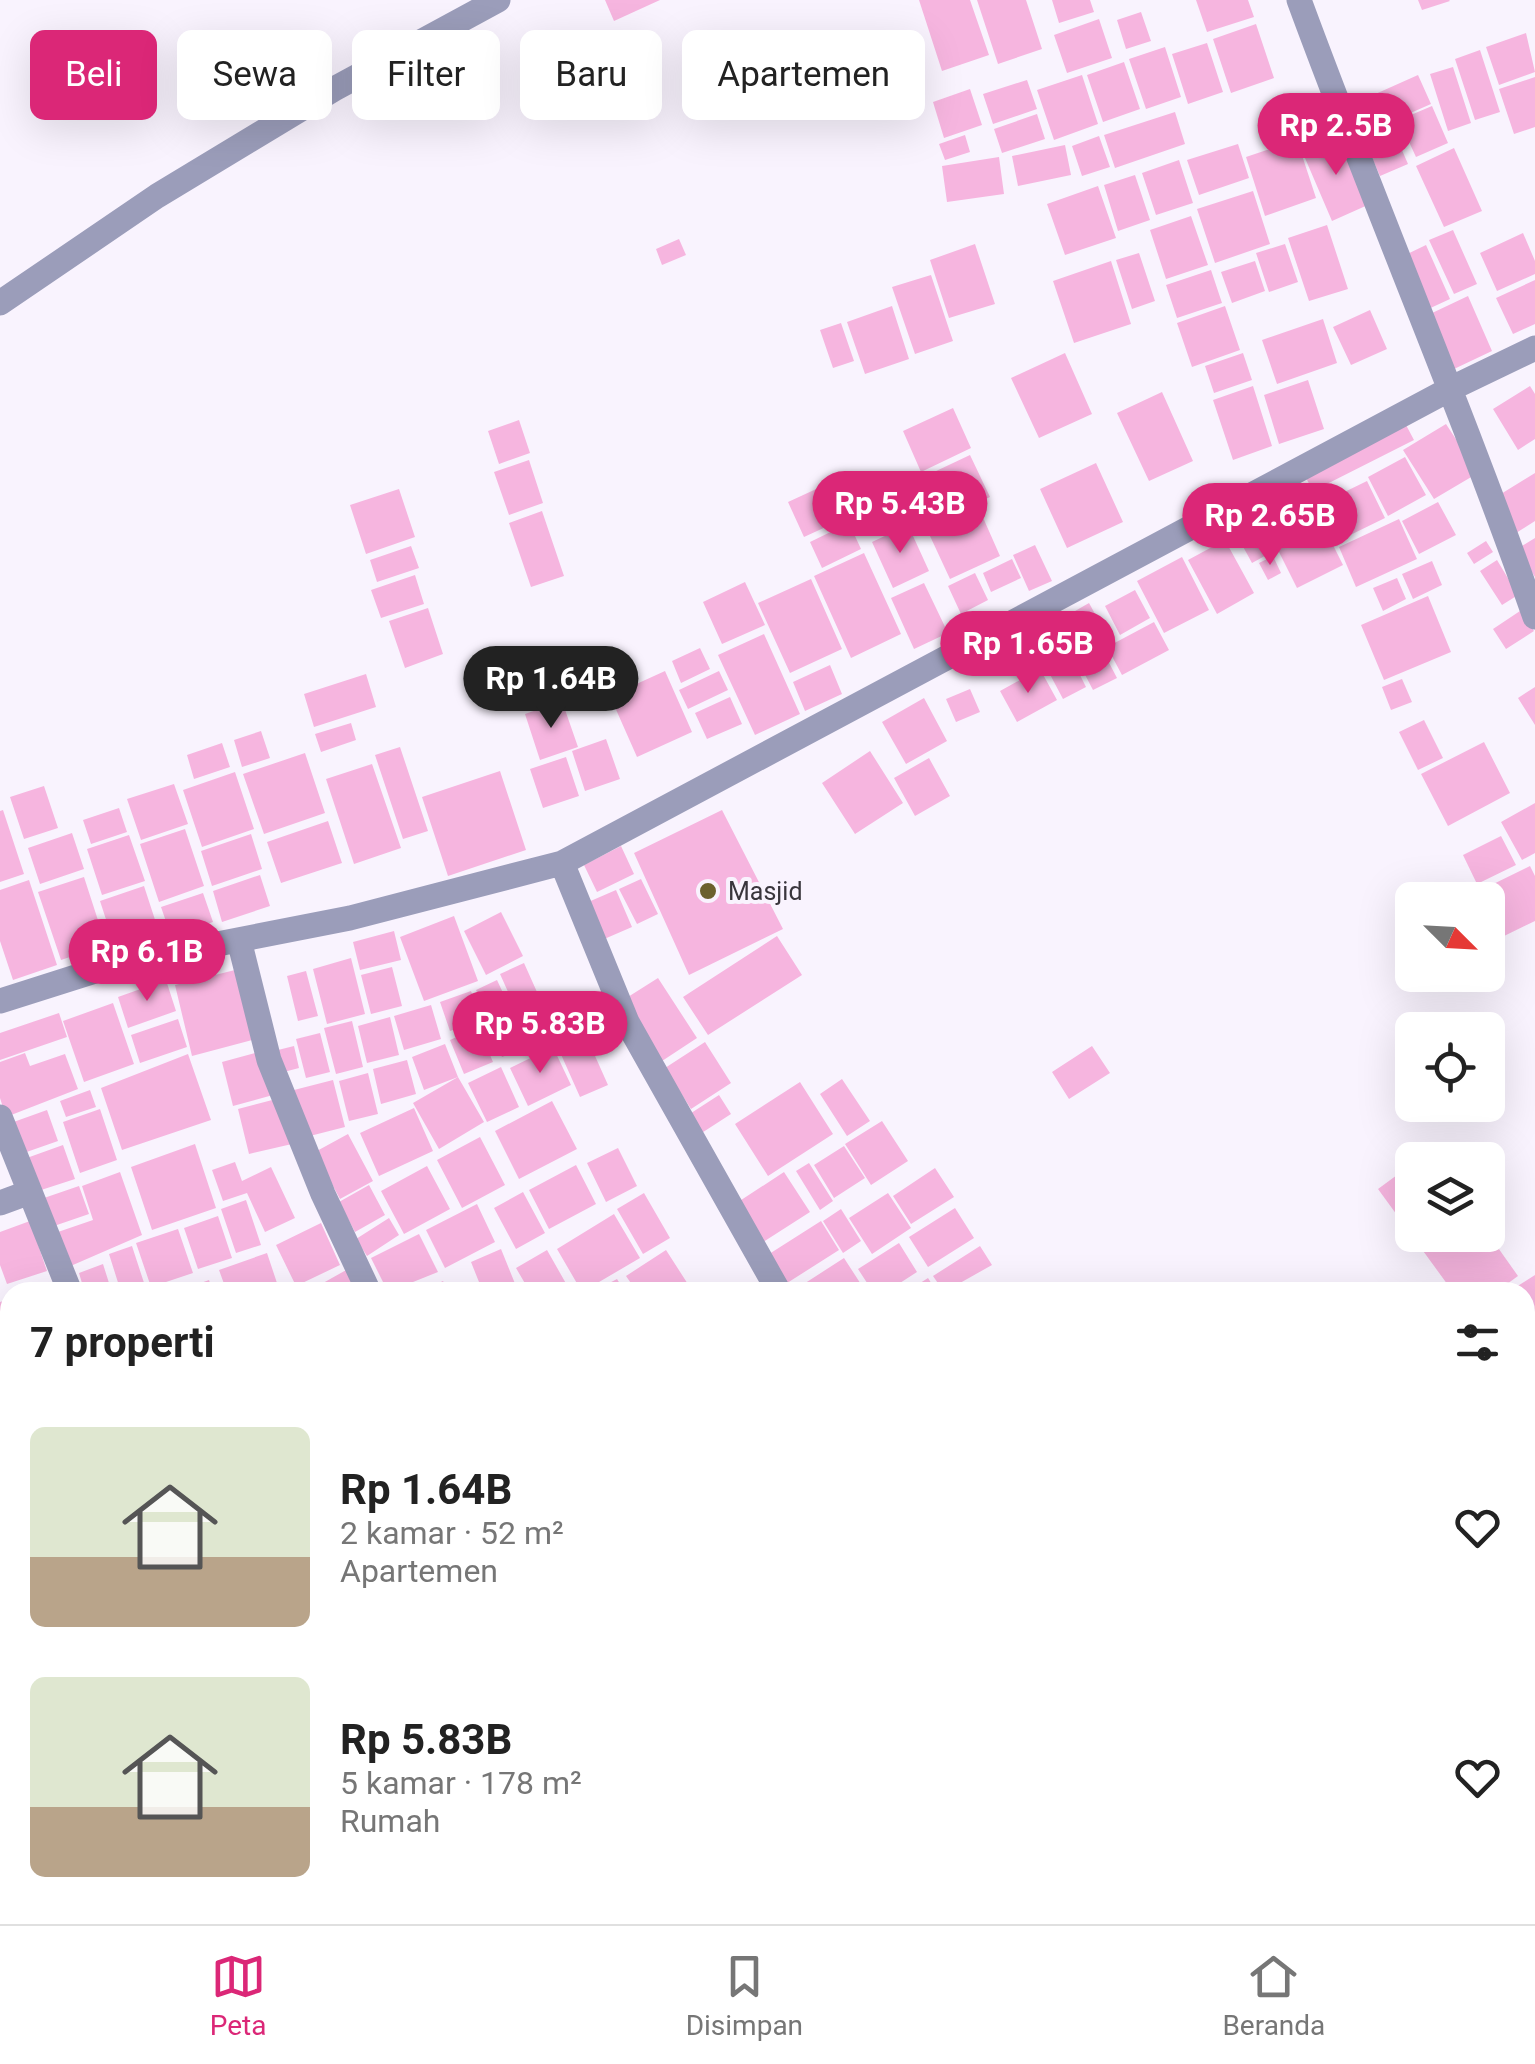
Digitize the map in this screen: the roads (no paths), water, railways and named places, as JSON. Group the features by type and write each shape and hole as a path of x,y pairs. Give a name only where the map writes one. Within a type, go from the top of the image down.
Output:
{"street":[{"path":"0,304 156,196 334,89 498,0"},
{"path":"1299,0 1365,180 1452,388 1535,616"},
{"path":"0,1001 120,963 350,918 562,863 1452,388 1535,348"},
{"path":"562,863 627,1022 772,1282"},
{"path":"238,940 269,1060 323,1194 364,1282"},
{"path":"0,1117 66,1282"},
{"path":"0,1203 30,1192"}],"place":[{"name":"Masjid","path":"708,891"}]}
